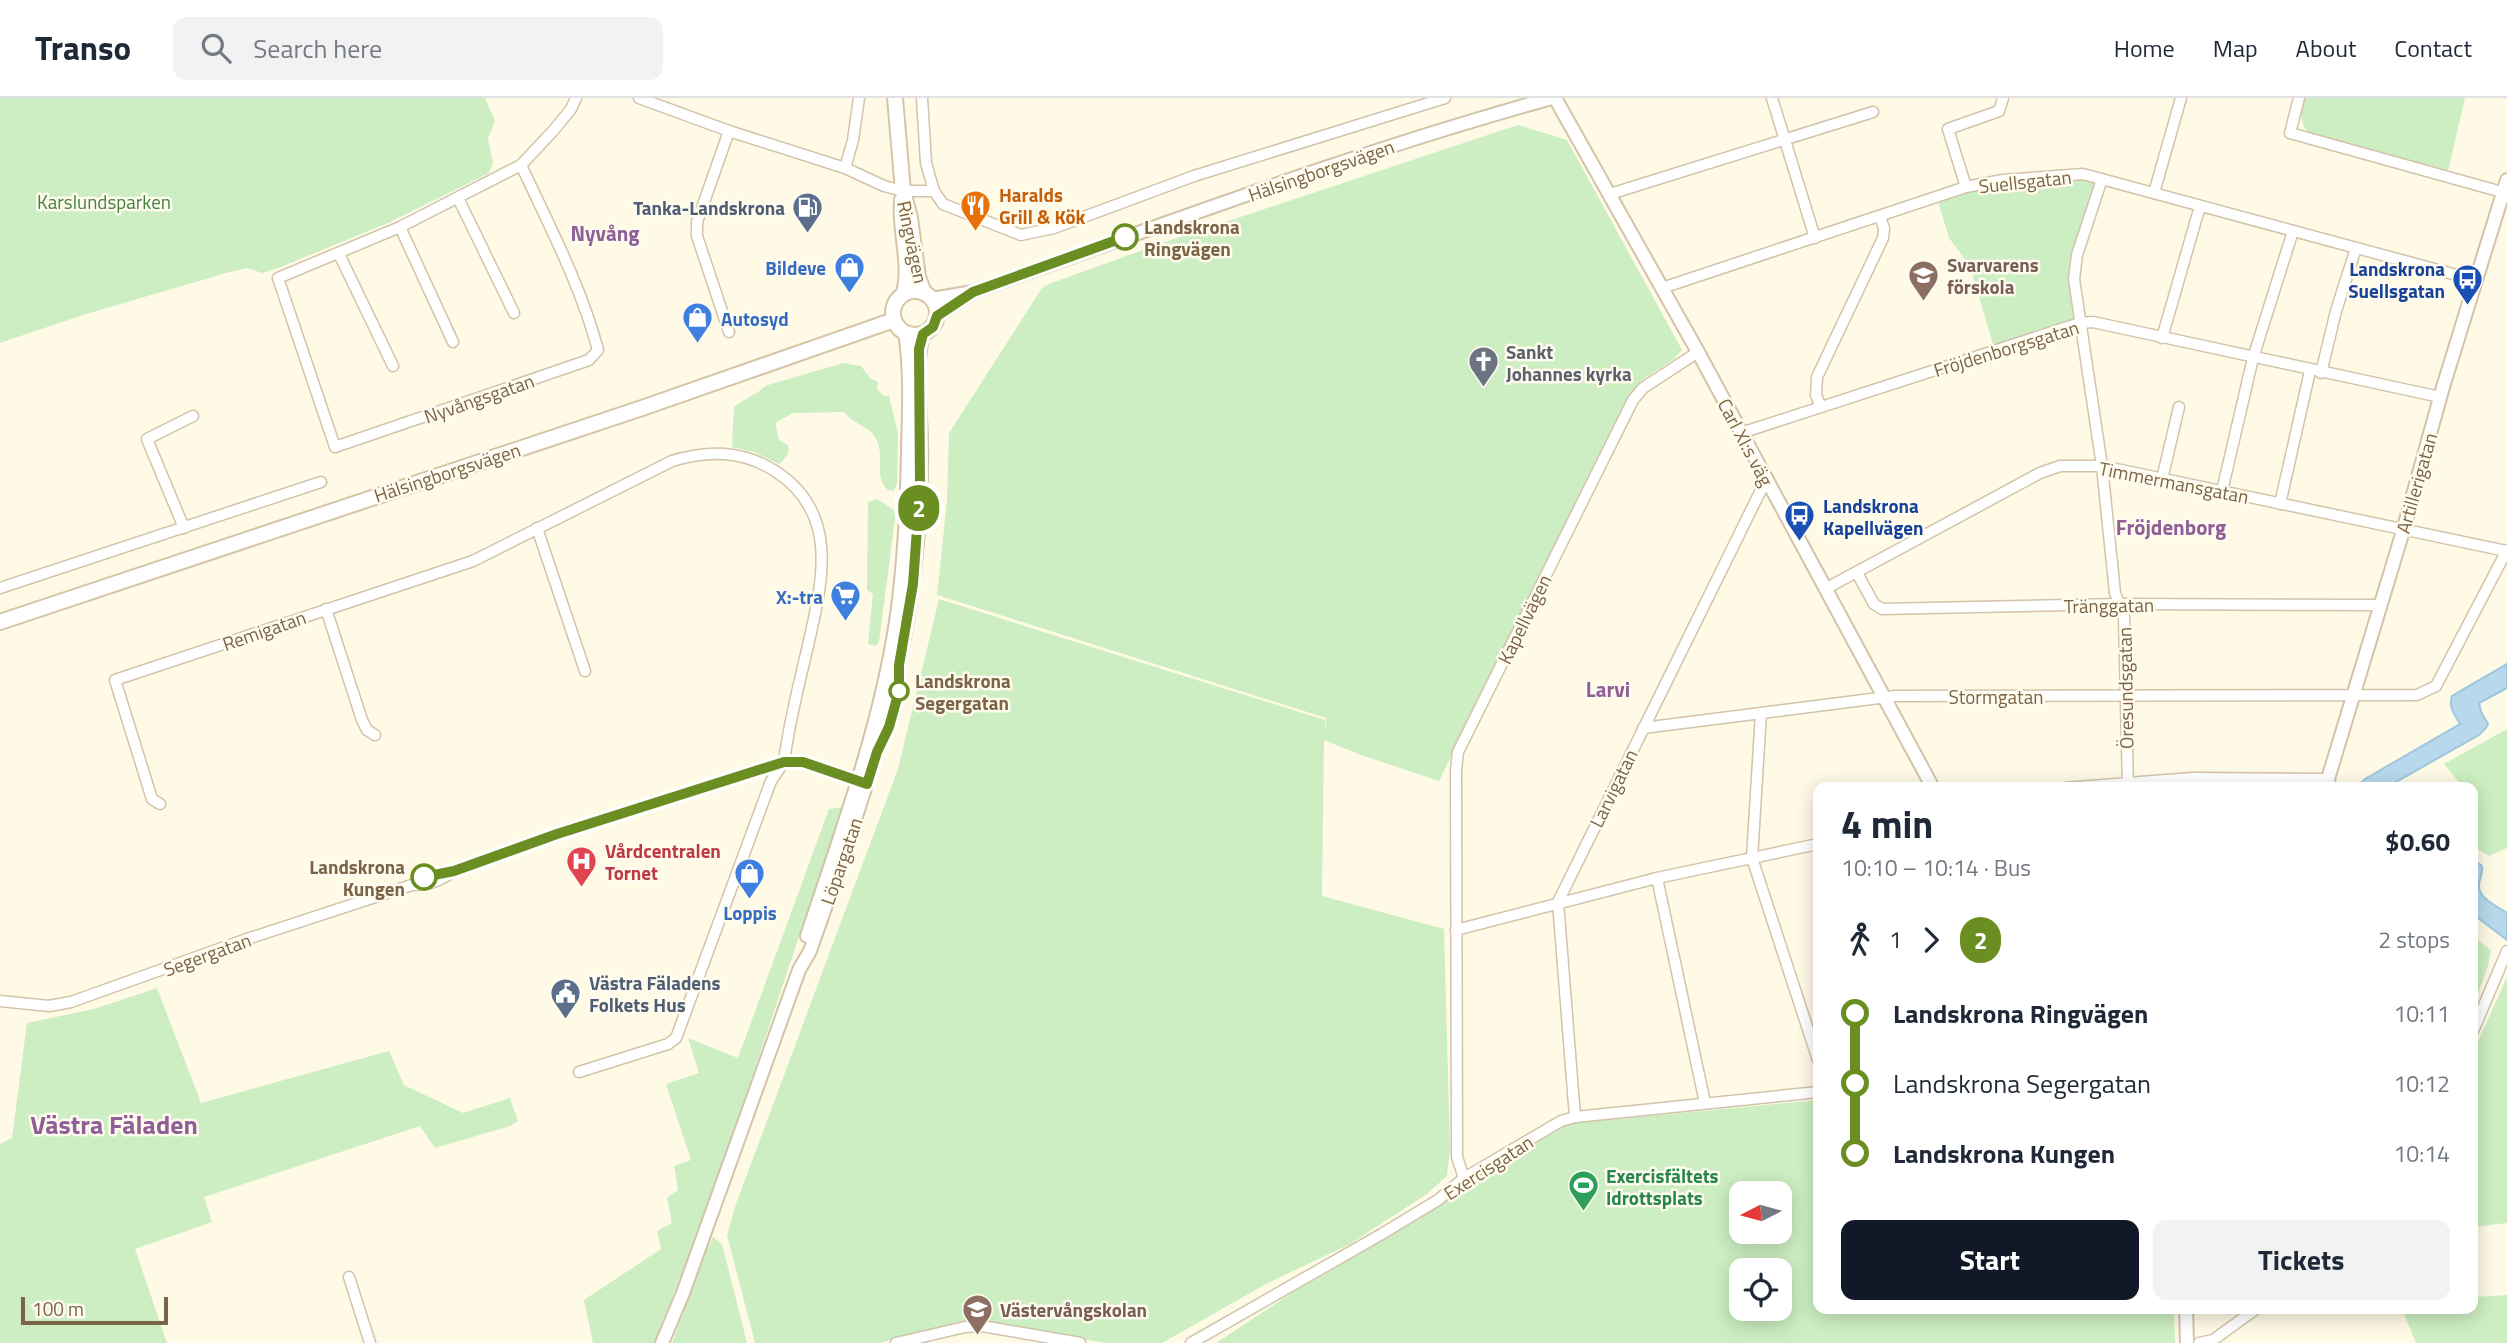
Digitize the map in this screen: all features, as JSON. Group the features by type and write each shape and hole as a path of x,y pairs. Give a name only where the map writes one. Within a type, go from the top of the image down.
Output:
{"main road":[{"name":"Ringvägen","path":"895,98 903,191 910,218 918,277 928,296"},
{"name":"Ringvägen","path":"903,191 900,219 907,279 904,293"},
{"path":"914,291 928,296 937,316 933,327 914,336 905,333 894,320 892,311 895,303 904,293 914,291"},
{"name":"Hälsingborgsvägen","path":"0,622 642,408 894,320"}],"street":[{"path":"393,366 339,254 400,227 521,165 553,131 576,98"},
{"path":"639,98 729,131 845,168 884,186 903,191 934,191"},
{"path":"845,168 853,141 859,98"},
{"name":"Ringvägen","path":"922,98 926,163 934,191"},
{"name":"Hälsingborgsvägen","path":"934,191 943,204 959,211 1021,235 1038,233 1194,176 1445,98"},
{"name":"Hälsingborgsvägen","path":"937,316 973,292 1331,166 1473,120 1554,98"},
{"name":"Carl XI:s väg","path":"1554,98 1698,352 1930,782"},
{"path":"1772,98 1815,238"},
{"path":"1966,187 1948,128 2000,111 2003,98"},
{"path":"2154,193 2181,98"},
{"path":"2299,98 2290,133 2505,186"},
{"path":"1610,194 1873,112"},
{"path":"729,131 697,222 697,236 729,332"},
{"name":"Nyvångsgatan","path":"339,254 278,278 335,447 589,360 598,350 594,336 574,282 521,165"},
{"name":"Suellsgatan","path":"1662,288 1966,187 2003,180 2083,174 2475,280"},
{"name":"Öresundsgatan","path":"2102,178 2074,267 2102,466 2115,593 2124,616 2128,782"},
{"name":"Artillerigatan","path":"2328,782 2440,397 2505,186"},
{"path":"458,198 514,313"},
{"path":"2162,338 2200,206"},
{"path":"1820,405 1816,395 1817,377 1883,238 1884,228 1880,217"},
{"path":"400,227 453,342"},
{"path":"2222,491 2253,358 2293,231"},
{"path":"2280,503 2316,372 2356,248"},
{"name":"Hälsingborgsvägen","path":"928,296 973,292"},
{"name":"Fröjdenborgsgatan","path":"1741,433 1820,405 2080,323 2093,322 2440,397"},
{"name":"Löpargatan","path":"862,782 897,616 908,473 908,362 905,333"},
{"name":"Löpargatan","path":"662,1343 683,1293 799,970 803,948 862,782 899,665 913,584 920,488 919,349 923,334"},
{"name":"Kapellvägen","path":"1464,1178 1457,1157 1455,770 1458,752 1633,400 1643,388 1698,352"},
{"path":"2162,479 2179,407"},
{"path":"184,528 147,439 193,416"},
{"name":"Remigatan","path":"160,804 152,799 115,680 473,561 645,473 691,455 707,453 741,456 761,463 792,485 807,502 818,528 823,557 820,592 784,762 771,781 676,1038 668,1044 579,1072"},
{"name":"Timmermansgatan","path":"1825,589 2040,473 2060,466 2102,466 2507,551"},
{"path":"0,588 321,482"},
{"name":"Larvigatan","path":"1558,902 1761,489 1769,484"},
{"path":"537,528 585,671"},
{"name":"Stormgatan","path":"1643,728 1883,697 2417,695 2436,686 2507,551"},
{"name":"Tränggatan","path":"1857,573 1874,604 1882,609 2120,604 2380,606"},
{"path":"326,609 362,720 367,730 375,735"},
{"path":"1762,713 1752,858 1813,1045"},
{"name":"Segergatan","path":"0,1001 49,1006 71,1002 244,940 412,885 426,885 454,871 557,834 784,762 803,762 862,782"},
{"path":"2155,782 2192,778 2301,782"},
{"path":"1456,930 1657,878 1813,845"},
{"path":"1657,878 1705,1103"},
{"path":"1558,902 1575,1117"},
{"path":"2478,1019 2507,951"},
{"name":"Exercisgatan","path":"1191,1343 1380,1235 1438,1200 1464,1178 1560,1121 1575,1117 1813,1092"},
{"path":"349,1277 370,1343"},
{"path":"2186,1314 2187,1343"},
{"path":"2199,1343 2213,1340 2249,1314"},
{"path":"896,1343 965,1327 982,1326 1080,1343"}],"green space":[{"name":"Karslundsparken","path":"0,98 485,98 495,121 488,138 493,163 489,173 390,222 281,267 262,273 247,268 226,273 83,315 0,343"},
{"path":"2304,98 2465,98 2448,171 2311,135 2304,127 2302,118"},
{"path":"1518,125 1567,140 1682,350 1674,359 1642,380 1629,398 1439,781 1324,740 1322,896 1444,929 1450,1148 1447,1176 1427,1194 1350,1244 1266,1284 1162,1343 1106,1343 973,1321 879,1343 755,1343 727,1235 736,1204 898,769 939,599 1325,720 1325,736 1326,718 937,595 947,501 949,433 1042,288 1049,284 1162,243"},
{"path":"2102,179 2077,255 2080,323 1995,351 1970,266 1949,238 1937,198 2003,180"},
{"path":"843,363 861,366 870,378 878,382 877,389 884,396 889,396 898,433 897,484 894,491 888,490 881,479 879,447 874,435 844,412 793,413 775,423 779,440 788,445 787,456 779,464 754,452 732,447 734,407 737,404 765,386"},
{"path":"877,499 896,511 879,642 876,646 868,644 873,594 867,590 868,502"},
{"path":"2507,729 2507,848 2489,856 2478,849 2478,782 2459,782 2444,764"},
{"path":"844,807 729,1143 654,1343 593,1343 584,1300 661,1249 657,1231 672,1223 667,1198 678,1190 674,1166 691,1160 666,1084 699,1073 688,1038 738,1058 829,809"},
{"path":"2478,941 2491,950 2478,993"},
{"path":"2507,977 2507,1223 2478,1226 2478,1042"},
{"path":"157,988 201,1103 389,1051 404,1085 463,1113 510,1098 518,1121 510,1126 435,1148 420,1126 204,1197 212,1222 135,1249 167,1343 0,1343 0,1144 12,1138 27,1023 94,1009"},
{"name":"Exercisfältets Idrottsplats","path":"1813,1100 1813,1314 2174,1314 2175,1343 1216,1343 1313,1279 1322,1276 1563,1126"},
{"path":"713,1237 722,1244 747,1343 672,1343 705,1253"},
{"path":"2507,1295 2507,1343 2416,1343 2404,1314 2478,1314 2478,1297"}],"water":[{"path":"2507,664 2507,688 2479,703 2488,724 2479,735 2396,782 2362,782 2460,724 2451,707 2452,696"},
{"path":"2478,863 2482,866 2479,884 2481,893 2507,913 2507,940 2478,918"}],"bus line":[{"name":"2","path":"424,877 454,871 557,834 784,762 803,762 867,784 877,752 889,727 899,691 899,665 913,584 920,488 919,349 923,334 933,327 937,316 973,292 1125,237"}],"place":[{"name":"Haralds Grill & Kök","path":"976,232"},
{"name":"Tanka-Landskrona","path":"808,234"},
{"name":"Landskrona Ringvägen","path":"1125,237"},
{"name":"Bildeve","path":"849,294"},
{"name":"Svarvarens förskola","path":"1924,302"},
{"name":"Landskrona Suellsgatan","path":"2468,306"},
{"name":"Autosyd","path":"698,345"},
{"name":"Sankt Johannes kyrka","path":"1483,389"},
{"name":"Landskrona Kapellvägen","path":"1800,543"},
{"name":"X:-tra","path":"846,623"},
{"name":"Landskrona Segergatan","path":"899,691"},
{"name":"Landskrona Kungen","path":"424,877"},
{"name":"Vårdcentralen Tornet","path":"582,888"},
{"name":"Loppis","path":"750,900"},
{"name":"Västra Fäladens Folkets Hus","path":"566,1020"},
{"name":"Exercisfältets Idrottsplats","path":"1583,1213"},
{"name":"Västervångskolan","path":"977,1336"}],"district":[{"name":"Nyvång","path":"605,233"},
{"name":"Fröjdenborg","path":"2171,527"},
{"name":"Larvi","path":"1608,689"},
{"name":"Västra Fäladen","path":"114,1124"}]}
